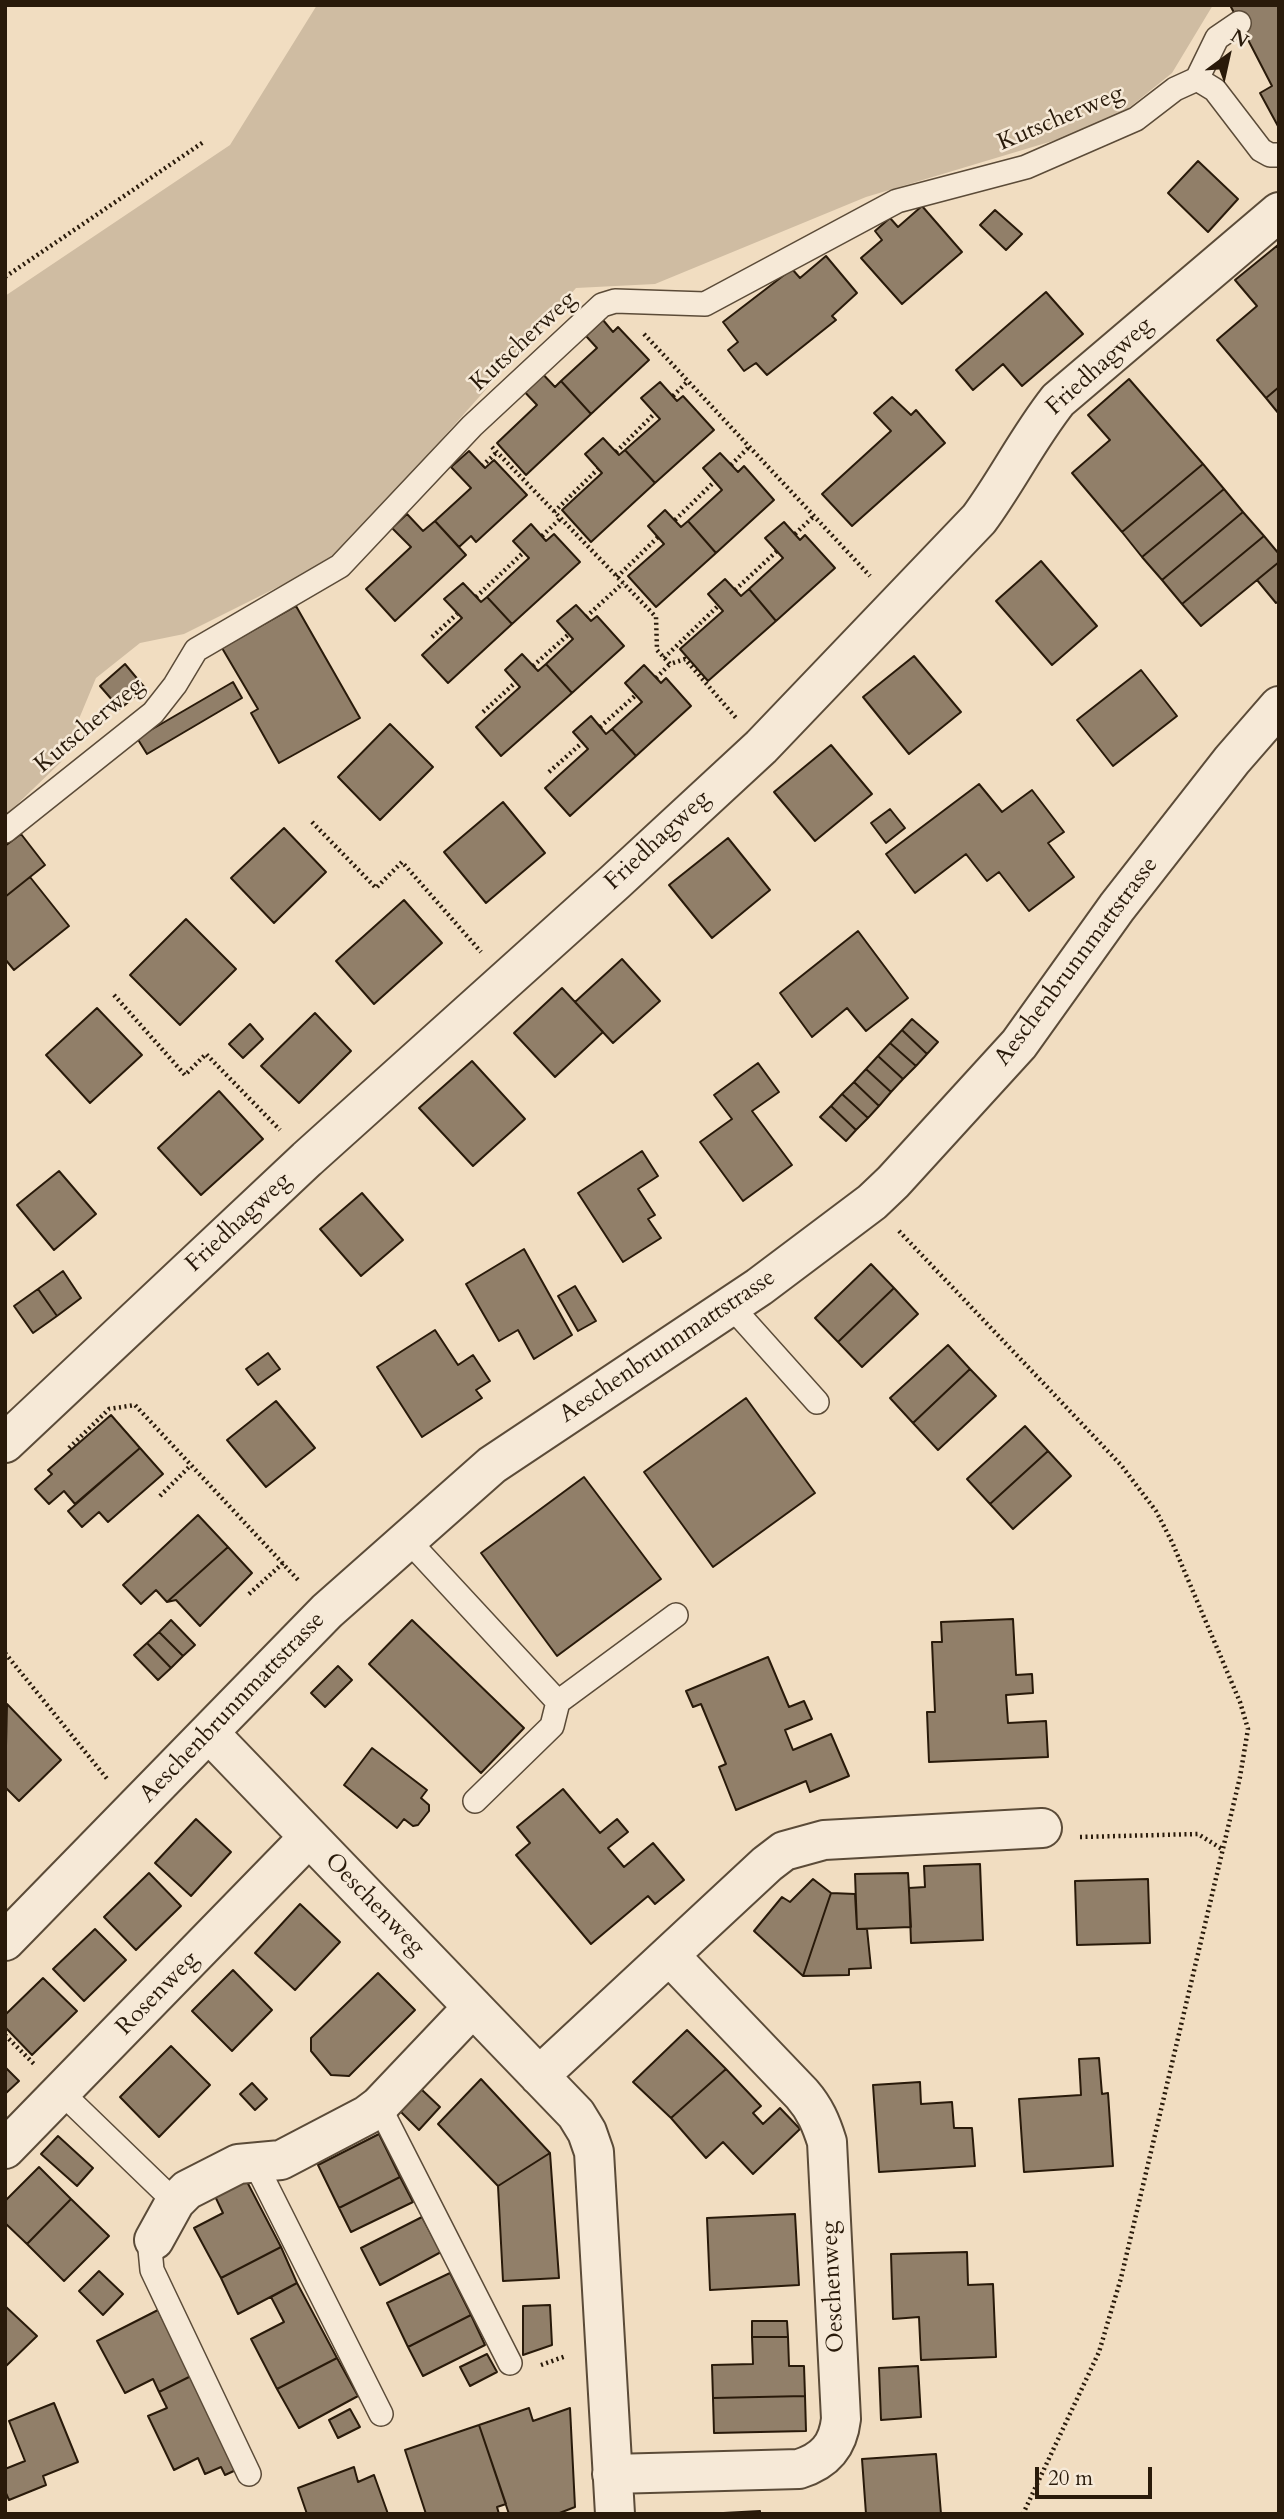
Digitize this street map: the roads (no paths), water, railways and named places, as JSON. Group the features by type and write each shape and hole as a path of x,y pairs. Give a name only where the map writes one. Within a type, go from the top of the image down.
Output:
{"street":[{"name":"Friedhagweg","path":"5,1443 307,1159 761,747 979,520 1035,430 1058,400 1279,212"},
{"name":"Aeschenbrunnmattstrasse","path":"5,1941 134,1812 327,1611 492,1465 731,1306 872,1202 910,1164 1018,1044 1117,907 1232,760 1279,706"},
{"name":"Oeschenweg","path":"209,1733 576,2114 587,2132 594,2152 603,2344 615,2514"},
{"path":"539,2076 784,1851 824,1840 1042,1828"},
{"name":"Rosenweg","path":"5,2149 309,1838"},
{"name":"Oeschenweg","path":"612,2474 799,2469 812,2465 828,2453 839,2433 841,2419 827,2142 822,2125 802,2094 670,1956"},
{"path":"154,2240 175,2202 187,2190 238,2165 282,2160 367,2115 379,2106 473,2007"}],"lane":[{"path":"1239,23 1217,38 1197,79 1215,90 1261,150 1270,155 1279,155"},
{"name":"Kutscherweg","path":"5,831 153,713 176,685 197,650 340,566 472,426 602,305 615,301 705,304 897,201 1026,167 1136,119 1175,89 1197,79"},
{"path":"731,1306 817,1402"},
{"path":"407,1539 558,1702"},
{"path":"475,1801 552,1726 558,1702 676,1615"},
{"path":"62,2092 175,2202"},
{"path":"379,2106 510,2363"},
{"path":"255,2163 381,2414"},
{"path":"154,2240 150,2249 152,2270 250,2474"}]}
